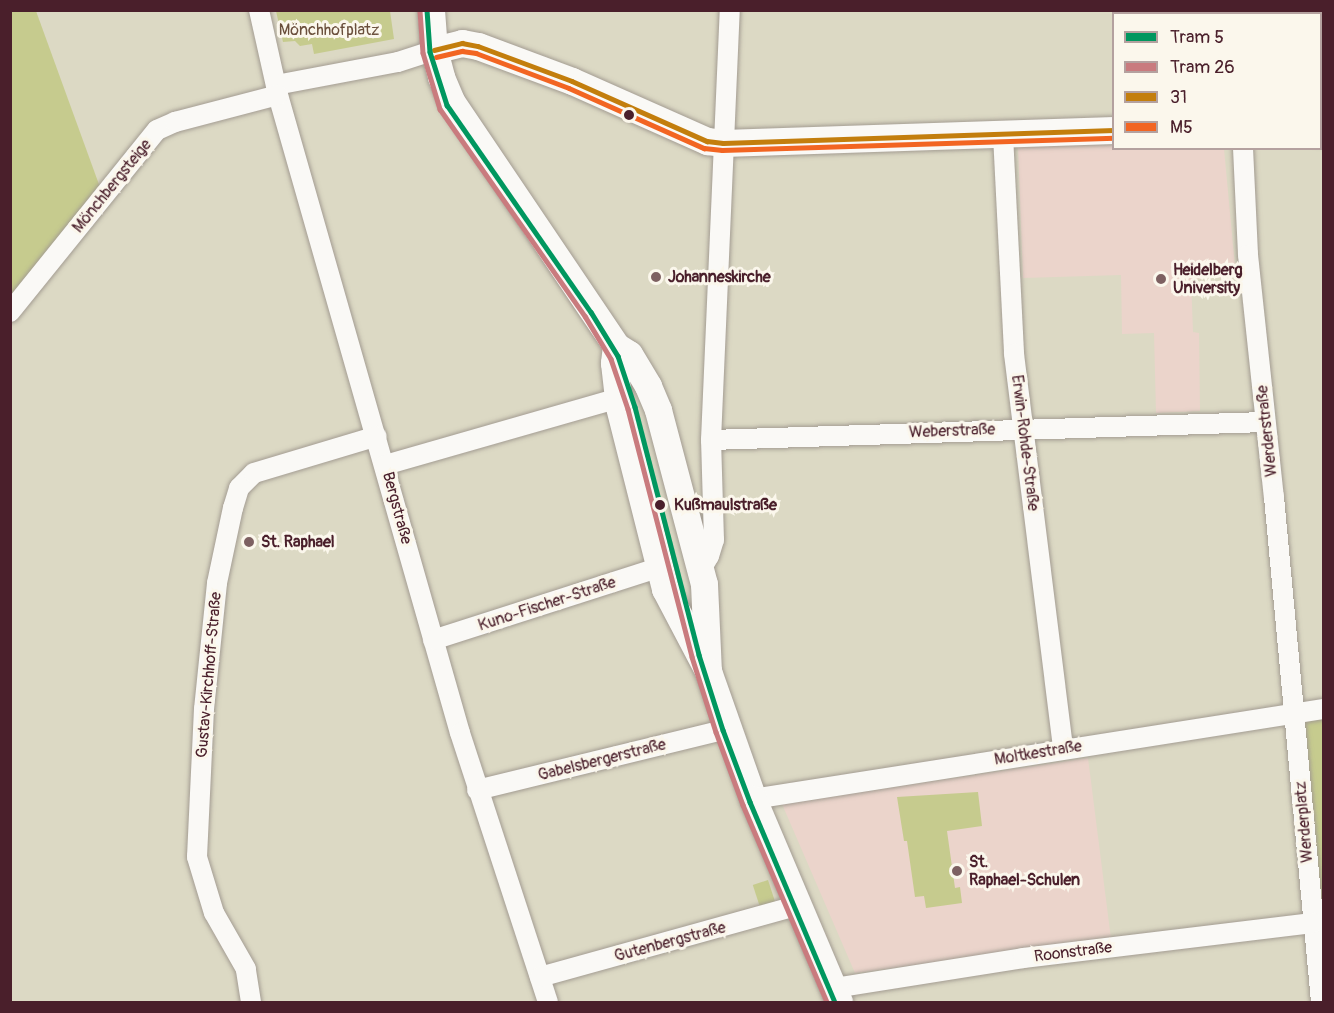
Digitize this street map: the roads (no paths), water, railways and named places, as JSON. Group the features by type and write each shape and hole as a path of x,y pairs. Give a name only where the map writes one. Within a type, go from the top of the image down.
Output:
{"main road":[{"path":"431,10 434,50 441,77 462,118 616,346 629,354 639,366 658,410 705,594 708,671"},
{"path":"434,50 462,43 478,46 572,81 707,141 723,143 1112,130"},
{"path":"616,346 614,363 618,398 668,596 708,671 753,800 800,905 836,995"}],"street":[{"name":"Bergstraße","path":"259,10 277,90 433,640 477,790 548,1002"},
{"path":"700,571 709,556 714,540 711,440 730,10"},
{"path":"277,90 398,62 434,50"},
{"name":"Mönchbergsteige","path":"10,312 157,130 175,122 277,90"},
{"name":"Erwin-Rohde-Straße","path":"1003,135 1014,354 1063,749"},
{"name":"Werderstraße","path":"1243,150 1248,255 1294,713"},
{"path":"385,465 618,398"},
{"name":"Weberstraße","path":"711,440 1265,422"},
{"name":"Gustav-Kirchhoff-Straße","path":"251,1002 246,969 214,913 197,857 209,663 217,583 233,508 239,488 254,473 377,436"},
{"name":"Kuno-Fischer-Straße","path":"433,640 660,567"},
{"name":"Moltkestraße","path":"753,800 1323,709"},
{"name":"Werderplatz","path":"1294,713 1321,1002"},
{"name":"Gabelsbergerstraße","path":"477,790 727,729"},
{"name":"Gutenbergstraße","path":"540,977 800,905"},
{"name":"Roonstraße","path":"836,995 1023,958 1313,923"}],"tram line":[{"name":"5","path":"427,10 430,52 447,105 591,312 618,356 635,407 699,655 723,730 750,802 835,1002"},
{"name":"26","path":"420,11 423,53 440,109 585,316 611,359 628,409 692,657 716,732 743,805 827,1002"}],"place":[{"name":"Johanneskirche","path":"656,277"},
{"name":"Heidelberg University","path":"1161,279"},
{"name":"Kußmaulstraße","path":"660,505"},
{"name":"St. Raphael","path":"249,542"},
{"name":"St. Raphael-Schulen","path":"957,871"}],"park label":[{"name":"Mönchhofplatz","path":"329,30"}]}
